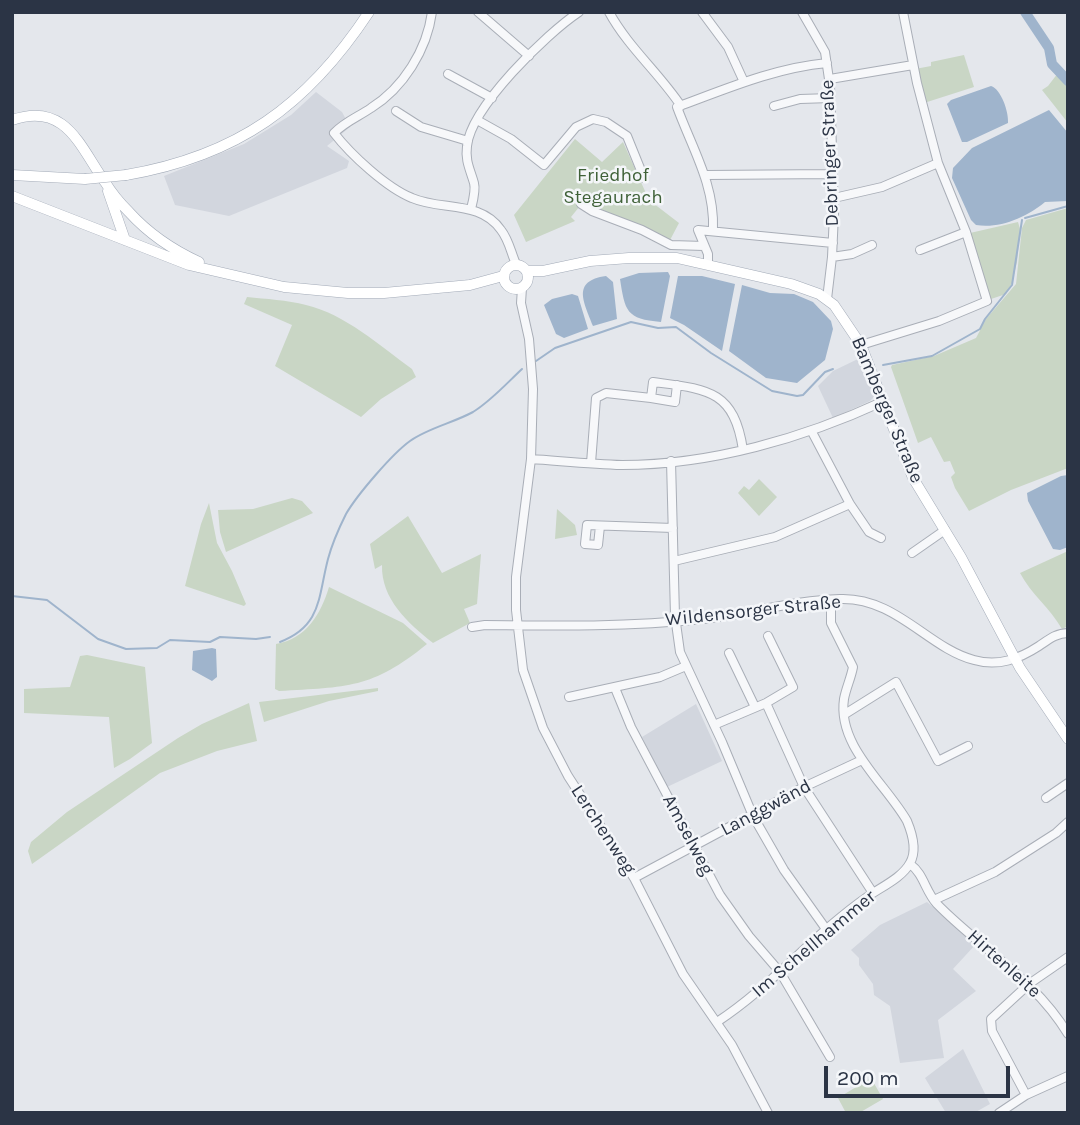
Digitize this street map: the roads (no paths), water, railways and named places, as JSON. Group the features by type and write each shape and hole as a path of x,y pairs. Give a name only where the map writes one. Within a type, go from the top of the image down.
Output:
{"main road":[{"path":"14,174 85,179 126,175 202,156 250,132 279,113 317,80 369,12"},
{"path":"12,120 33,115 60,122 81,143 106,184 128,212 161,241 187,257 228,275"},
{"path":"106,184 125,240"},
{"path":"12,197 189,265 228,275"},
{"name":"Bamberger Straße","path":"228,275 284,287 348,293 407,292 517,281 543,271 590,261 677,258 791,284 827,299 846,320 861,345 913,478 973,577 1015,659 1068,739"},
{"path":"513,265 517,281"},
{"path":"513,265 517,281"}],"street":[{"path":"432,12 423,46 408,73 377,103 345,122 334,133 344,145 399,191 414,199 471,209 493,220 508,241 513,265"},
{"path":"478,12 528,56"},
{"path":"471,209 475,187 466,160 467,141 477,120 528,56 579,12"},
{"path":"609,12 623,34 664,81 679,106 706,175 713,230"},
{"path":"702,12 728,47 744,82"},
{"name":"Debringer Straße","path":"802,12 822,45 830,79 834,198 833,243 827,299"},
{"path":"861,345 939,321 987,300 966,232 938,163 913,65 903,12"},
{"path":"679,106 797,66 827,63"},
{"path":"830,79 913,65"},
{"path":"448,74 492,98"},
{"path":"774,106 800,99 831,98"},
{"path":"396,111 421,127 467,141"},
{"path":"477,120 511,139 544,165 583,122 593,119 606,122 629,139 643,178"},
{"path":"834,198 882,187 938,163"},
{"path":"706,175 833,174"},
{"path":"581,204 671,244 704,246"},
{"path":"708,264 709,259 698,230 833,243"},
{"path":"920,250 966,232"},
{"path":"832,257 852,254 872,244"},
{"name":"Lerchenweg","path":"517,281 529,339 533,389 531,459 516,578 517,625 523,670 543,728 568,776 634,878 683,974 717,1022 768,1113"},
{"path":"652,398 653,382 703,390 718,397 737,423 743,450"},
{"path":"591,463 596,398 606,393 675,402 677,385"},
{"path":"531,459 623,465 743,450 812,432 884,401"},
{"path":"812,432 850,504 869,532 881,538"},
{"path":"671,461 676,620 680,652 752,816 784,870 826,929"},
{"path":"674,561 775,537 850,504"},
{"path":"600,526 673,528"},
{"path":"912,553 945,530"},
{"path":"831,600 831,623 853,667 844,698 853,744 907,821 913,846 910,864 920,872 934,901 995,872 1056,833 1068,822"},
{"name":"Wildensorger Straße","path":"517,625 703,619 831,600 861,602 902,617 957,653 975,660 994,663 1015,659"},
{"path":"472,627 517,625"},
{"path":"1015,659 1057,635 1068,633"},
{"path":"714,725 766,703 793,687 768,636"},
{"path":"729,653 755,707"},
{"path":"569,697 660,677 686,666"},
{"path":"845,714 896,682 938,761 968,746"},
{"name":"Amselweg","path":"615,688 631,727 720,895 749,936 780,972 830,1057"},
{"path":"766,703 804,787 873,893"},
{"name":"Langgwänd","path":"634,878 804,787 862,760"},
{"path":"1046,798 1068,783"},
{"name":"Im Schellhammer","path":"717,1022 780,972 826,929 910,864"},
{"name":"Hirtenleite","path":"934,901 1029,984 1068,1034"},
{"path":"1026,1095 990,1024 993,1015 1029,984 1068,957"},
{"path":"999,1113 1026,1095 1068,1076"}],"water":[{"path":"991,86 1004,101 1008,123 962,142 947,104 951,100"},
{"path":"1049,110 1068,133 1068,201 1045,202 1022,217 1004,223 976,225 971,220 952,178 953,168 972,148"},
{"path":"668,272 670,276 661,322 634,316 626,306 620,279 639,273"},
{"path":"606,276 613,282 617,319 593,326 584,301 584,288 595,279"},
{"path":"678,276 702,276 735,284 722,351 670,318"},
{"path":"742,285 770,293 794,294 813,302 831,321 833,329 825,360 797,383 766,378 729,351"},
{"path":"572,294 578,296 588,329 564,338 556,334 544,305 552,299"},
{"path":"1068,475 1068,547 1053,549 1028,501 1027,493"},
{"path":"216,649 217,677 212,681 192,670 193,651"}],"waterway":[{"path":"1025,12 1049,48 1052,64 1068,81"},
{"path":"1025,218 1068,206"},
{"path":"883,365 932,356 980,329 1012,285 1022,220"},
{"path":"536,361 555,348 631,322 658,328 676,327 711,353 772,391 803,395 825,372 833,369"},
{"path":"280,642 304,628 311,619 341,525 351,506 375,475 410,441 473,412 522,369"},
{"path":"12,596 47,600 98,639 126,649 157,648 170,640 210,642 220,637 270,637"}],"park label":[{"name":"Friedhof Stegaurach","path":"613,187"}]}
